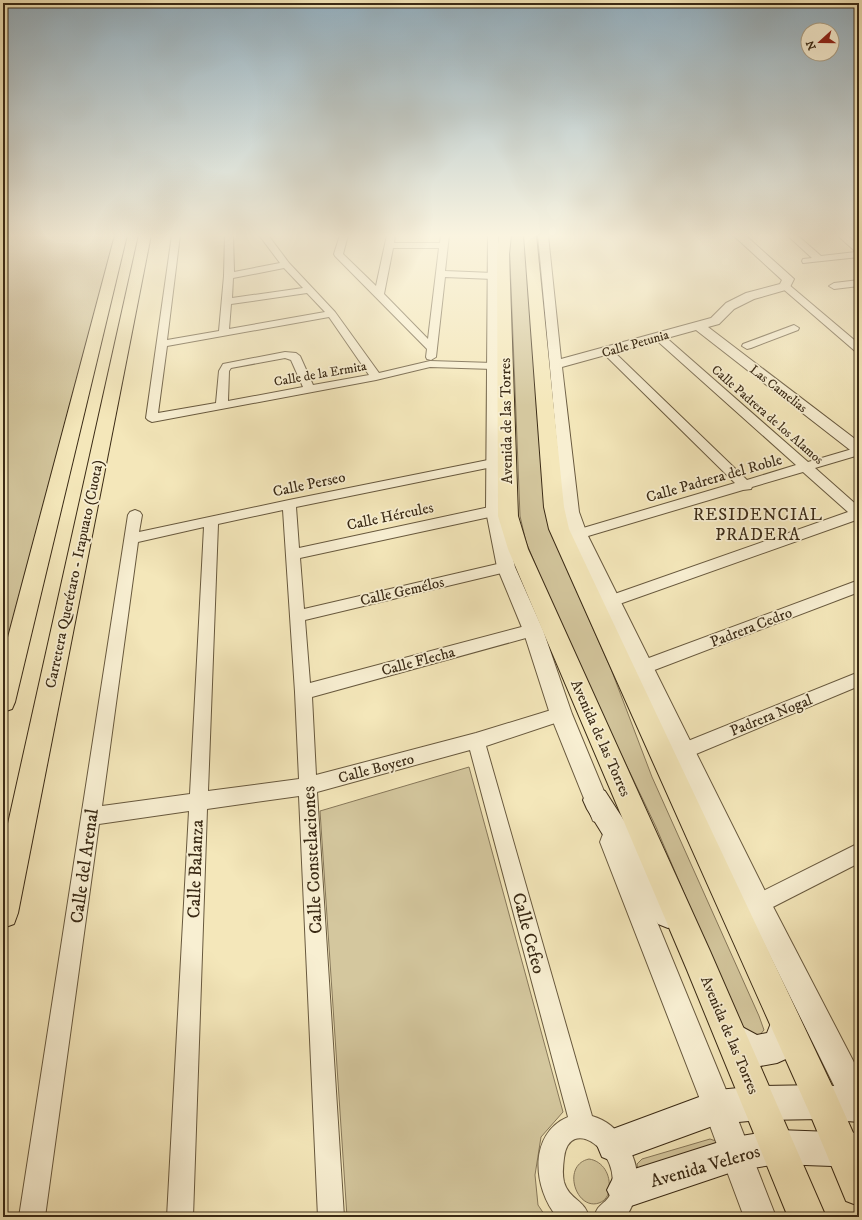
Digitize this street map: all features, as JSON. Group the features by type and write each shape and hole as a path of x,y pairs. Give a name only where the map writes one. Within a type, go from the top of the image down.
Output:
{"main road":[{"path":"3,702 107,292"},
{"name":"Carretera Querétaro - Irapuato (Cuota)","path":"3,913 133,292"},
{"name":"Avenida de las Torres","path":"505,292 508,516 518,549 699,962 807,1217"},
{"path":"535,292 554,507 559,529 822,1102 850,1150 859,1188"},
{"path":"596,800 699,962"},
{"path":"731,1037 755,1051 777,1048 786,1024"},
{"path":"614,1145 718,1107 759,1103 822,1102 859,1104"},
{"name":"Avenida Veleros","path":"616,1203 735,1154 778,1147 850,1150"}],"street":[{"path":"168,292 161,344 332,314"},
{"path":"224,332 227,292"},
{"path":"227,302 297,292"},
{"path":"312,292 332,314 376,377"},
{"path":"430,364 438,292"},
{"name":"Avenida de las Torres","path":"493,292 494,511 506,567 533,630 561,714 718,1107 760,1217"},
{"path":"548,292 571,512 578,534 758,904 859,1104"},
{"path":"764,292 750,296 730,306 731,334 859,435"},
{"path":"792,292 859,349"},
{"path":"379,294 432,350"},
{"name":"Calle Petunia","path":"555,365 699,326 731,334"},
{"name":"Las Camelias","path":"699,326 859,450"},
{"path":"731,334 794,328"},
{"name":"Calle Padrera de los Alamos","path":"658,336 859,514"},
{"name":"Calle de la Ermita","path":"161,344 152,418 376,377 430,364 493,366"},
{"path":"607,351 746,486"},
{"path":"222,405 224,371 228,366 284,355 292,355 296,358 309,389"},
{"name":"Calle Padrera del Roble","path":"578,534 746,486 859,450"},
{"name":"Calle Perseo","path":"132,538 289,504 493,463"},
{"name":"Calle Constelaciones","path":"289,504 294,554 303,692 330,1217"},
{"name":"Calle Hércules","path":"294,554 494,511"},
{"path":"611,601 859,514"},
{"name":"Calle del Arenal","path":"32,1217 135,515"},
{"name":"Calle Balanza","path":"180,1217 211,522"},
{"name":"Calle Gemélos","path":"298,616 506,567"},
{"name":"Padrera Cedro","path":"644,668 859,586"},
{"name":"Calle Flecha","path":"303,692 533,630"},
{"name":"Padrera Nogal","path":"684,751 859,679"},
{"name":"Calle Boyero","path":"92,816 308,786 476,741 561,714"},
{"name":"Calle Cefeo","path":"476,741 582,1125"},
{"path":"758,904 858,854"},
{"path":"576,1217 564,1207 555,1193 550,1177 550,1161 553,1146 561,1134 570,1128 582,1125 593,1127 604,1134 614,1145 621,1159 625,1174 616,1203"}],"shaded area":[{"path":"3,292 101,292 3,661"},
{"path":"511,292 530,292 548,520 554,540 611,669 652,777 759,1016 764,1030 758,1037 747,1034 738,1020 656,827 585,683 526,542 520,516"},
{"path":"469,767 563,1112 541,1137 535,1175 538,1205 546,1217 347,1217 320,811"},
{"path":"710,1139 716,1141 718,1147 638,1170 637,1164 642,1159"},
{"path":"589,1159 594,1160 602,1166 609,1179 609,1191 606,1198 599,1203 591,1204 584,1200 578,1194 575,1186 574,1178 576,1170 580,1163"}],"district":[{"name":"RESIDENCIAL PRADERA","path":"758,524"}]}
